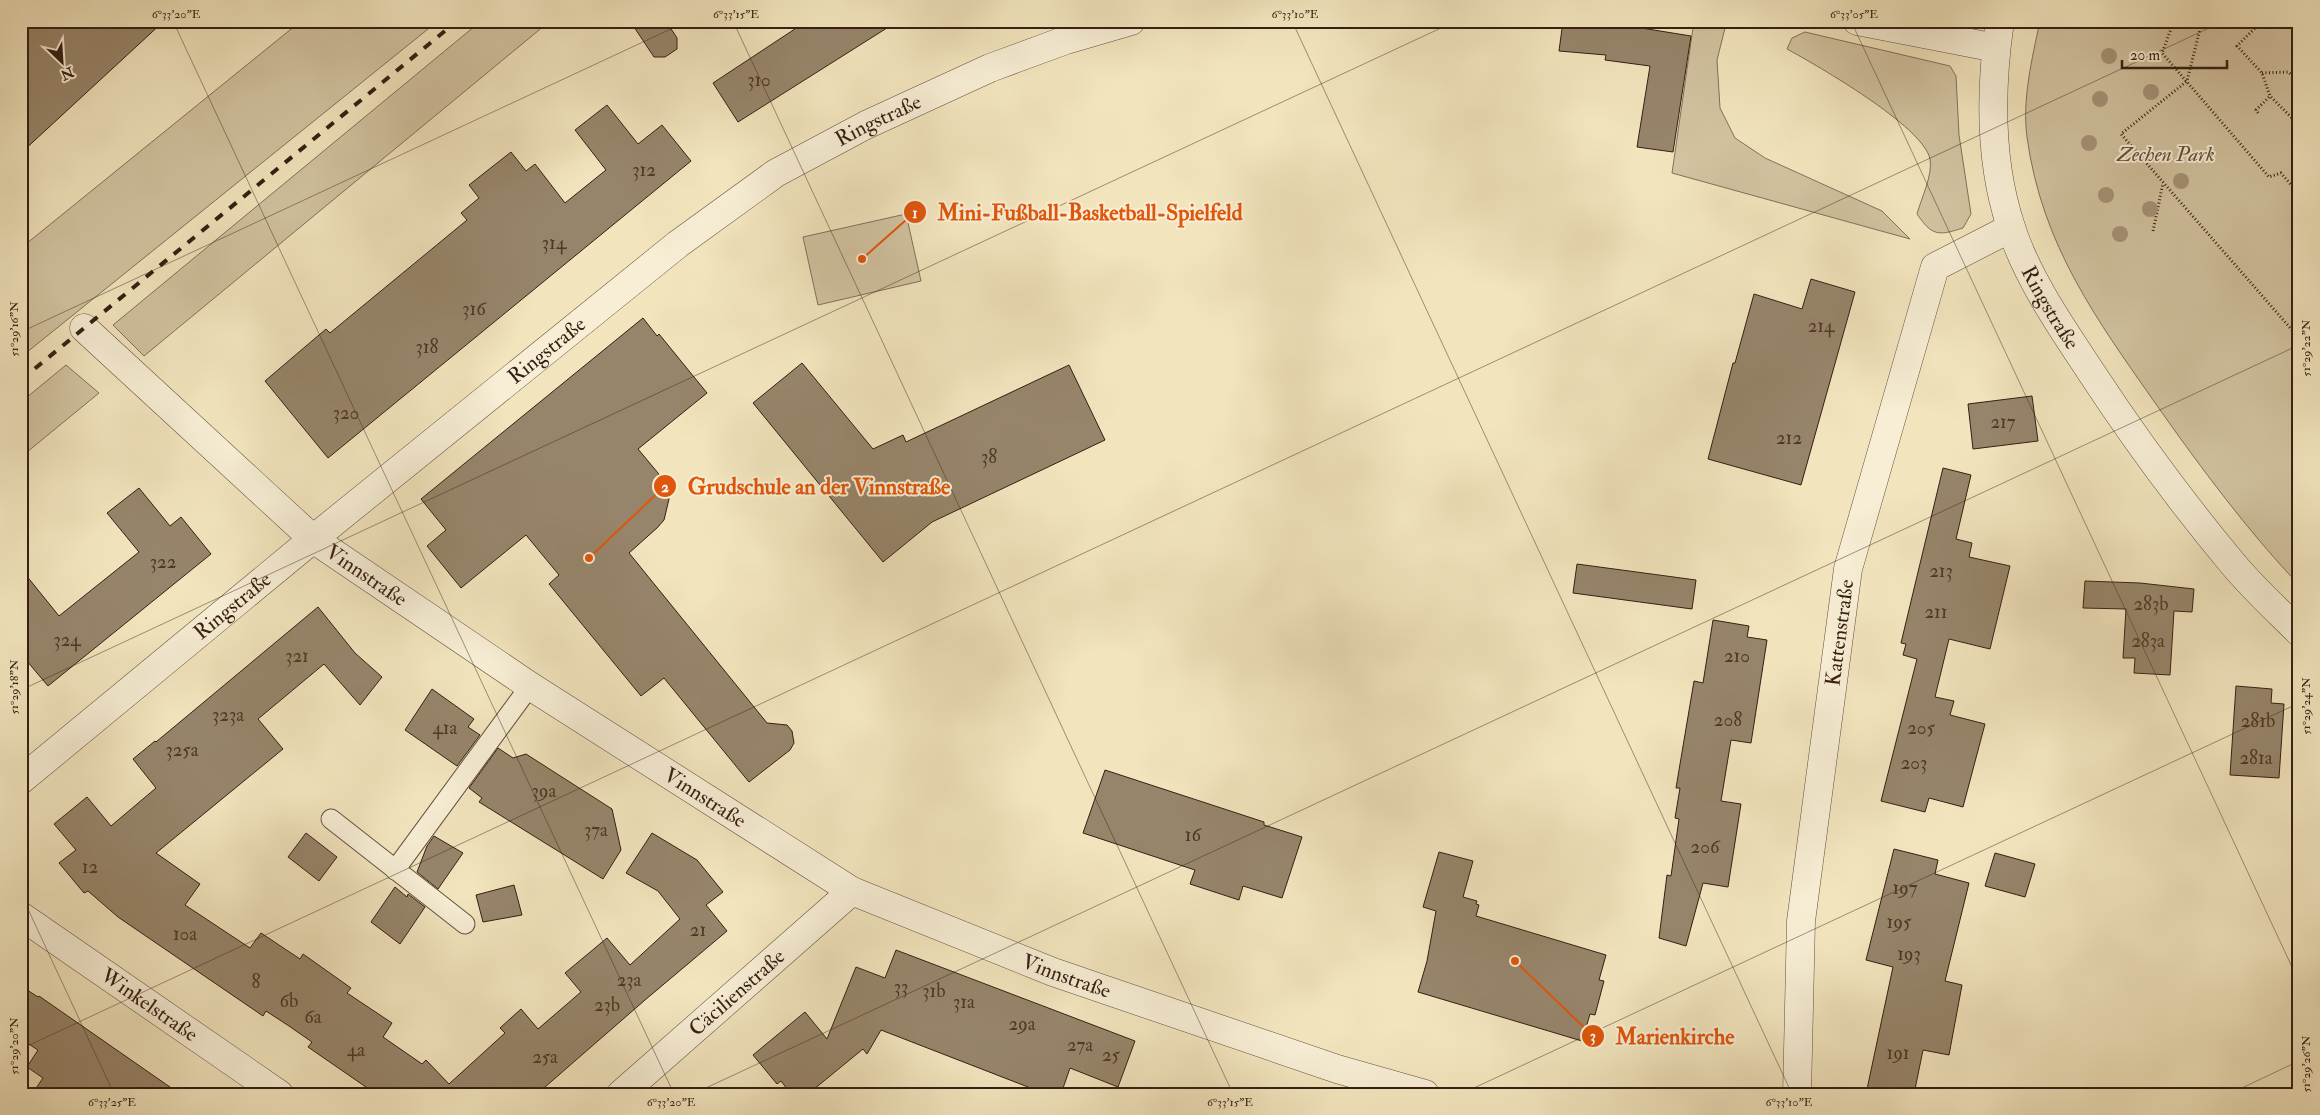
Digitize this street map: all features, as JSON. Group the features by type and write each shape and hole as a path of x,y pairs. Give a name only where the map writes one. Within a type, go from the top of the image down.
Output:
{"street":[{"name":"Ringstraße","path":"21,780 313,539 678,244 776,173 866,125 990,68 1066,40 1131,21"},
{"path":"1858,21 1996,48 2000,21"},
{"name":"Ringstraße","path":"1996,48 1994,151 2011,228 2024,259 2060,326 2149,458 2234,565 2299,632"},
{"name":"Kattenstraße","path":"1797,1094 1801,921 1848,569 1935,267 2011,228"},
{"name":"Vinnstraße","path":"84,328 313,539 530,686 852,891 1053,972 1337,1069 1424,1094"},
{"name":"Cäcilienstraße","path":"621,1094 852,891"},
{"name":"Winkelstraße","path":"21,916 279,1094"}],"lane":[{"path":"395,870 530,686"},
{"path":"331,819 465,924"}],"path":[{"path":"2174,21 2162,53 2269,176 2281,173 2299,194"},
{"path":"2202,21 2187,81 2122,134 2299,338"},
{"path":"2262,21 2237,46 2262,73 2270,96 2293,120 2299,120"},
{"path":"2290,21 2299,27"},
{"path":"2262,73 2288,72 2299,81"},
{"path":"2258,113 2256,110 2270,96"},
{"path":"2153,231 2164,182"}],"green space":[{"path":"301,21 438,21 21,357 21,248"},
{"path":"481,21 550,21 144,356 113,325"},
{"path":"1694,21 1714,21 1726,24 1717,60 1720,108 1735,138 1765,158 1882,211 1910,239 1672,173"},
{"name":"Zechen Park","path":"2040,21 2299,21 2299,585 2243,521 2174,430 2094,312 2075,280 2059,247 2045,213 2034,176 2027,137 2027,94"},
{"path":"1805,32 1950,66 1956,76 1959,135 1971,214 1963,228 1941,233 1927,227 1922,221 1917,214 1930,172 1930,159 1923,145 1909,130 1868,98 1787,49 1792,38"},
{"path":"906,214 921,281 818,305 803,237"},
{"path":"66,365 99,393 21,457 21,402"}],"building":[{"path":"21,21 164,21 21,153"},
{"path":"630,21 666,21 677,38 677,49 665,57 654,57"},
{"path":"807,21 898,21 738,122 713,83"},
{"path":"1563,21 1598,21 1691,36 1673,152 1637,147 1650,66 1605,60 1606,55 1559,51"},
{"path":"607,105 638,144 662,125 691,161 328,458 265,381 326,329 330,333 467,220 461,213 479,198 469,185 511,152 526,171 535,164 565,203 606,170 575,130"},
{"path":"1811,279 1855,292 1801,485 1708,459 1733,363 1735,363 1754,294 1802,309"},
{"path":"643,318 657,336 659,334 707,393 638,449 663,479 669,499 664,520 629,553 767,723 787,725 792,731 794,743 790,750 749,782 664,678 641,696 549,584 559,575 526,535 461,588 427,546 446,530 421,499"},
{"path":"802,363 873,449 903,435 906,442 1069,365 1105,440 932,522 883,562 753,403"},
{"path":"2032,396 2038,441 1973,449 1968,404"},
{"path":"1943,468 1971,475 1956,539 1972,543 1969,557 2010,566 1990,649 1949,639 1935,697 1954,701 1950,715 1985,724 1963,807 1929,798 1925,812 1881,801 1917,659 1903,655 1906,644 1901,643"},
{"path":"139,488 170,526 181,517 211,554 48,686 21,654 21,569 59,616 139,552 107,513"},
{"path":"1577,564 1696,580 1692,609 1573,593"},
{"path":"2085,581 2140,583 2194,589 2192,612 2174,611 2170,675 2134,673 2135,658 2123,658 2126,609 2083,608"},
{"path":"318,607 355,653 382,677 360,705 324,664 258,719 283,749 156,853 200,884 185,905 250,948 261,933 300,959 303,954 351,988 347,993 392,1023 383,1037 422,1064 426,1060 449,1084 505,1033 500,1028 521,1009 538,1029 581,992 565,973 607,938 630,965 680,919 658,891 626,873 652,833 697,860 723,892 706,905 727,931 537,1094 376,1094 308,1047 312,1042 289,1026 266,1011 263,1016 118,917 88,891 84,893 59,863 76,850 54,824 87,797 111,826 156,788 133,759"},
{"path":"1713,620 1749,626 1747,637 1767,640 1751,743 1731,740 1721,801 1741,804 1728,887 1703,883 1686,946 1659,938 1667,875 1671,876 1679,819 1675,818 1680,788 1676,788 1694,681 1703,683"},
{"path":"2236,686 2272,689 2271,703 2284,704 2279,778 2230,775"},
{"path":"432,689 474,719 468,727 480,735 457,766 405,730"},
{"path":"498,748 513,758 526,754 612,809 621,850 603,879 479,802 482,798 469,788"},
{"path":"1105,770 1264,822 1264,825 1302,837 1282,898 1243,886 1239,900 1190,884 1195,870 1083,833"},
{"path":"306,833 337,857 319,881 288,857"},
{"path":"434,836 463,853 438,889 417,872 427,846"},
{"path":"1894,849 1938,860 1935,874 1969,883 1945,981 1962,985 1949,1055 1923,1050 1914,1094 1866,1094 1893,967 1866,960"},
{"path":"1439,852 1473,861 1463,897 1477,901 1476,904 1479,905 1476,916 1606,955 1599,980 1604,981 1595,1015 1590,1014 1582,1041 1418,992 1427,961 1436,911 1423,907"},
{"path":"1995,853 2035,864 2025,897 1985,886"},
{"path":"514,885 522,915 483,922 476,895"},
{"path":"395,887 407,897 408,894 425,907 400,944 371,922"},
{"path":"896,950 1135,1041 1118,1087 1070,1068 1061,1094 1046,1094 881,1030 867,1054 863,1049 808,1094 791,1094 781,1081 777,1084 753,1055 805,1012 827,1039 856,967 885,978"},
{"path":"21,986 39,996 180,1094 32,1094 43,1078 27,1067 38,1050 21,1039"}],"railway":[{"path":"21,380 457,21"}],"place":[{"name":"Mini-Fußball-Basketball-Spielfeld","path":"862,259"},
{"name":"Grudschule an der Vinnstraße","path":"589,558"},
{"name":"Marienkirche","path":"1515,961"}]}
